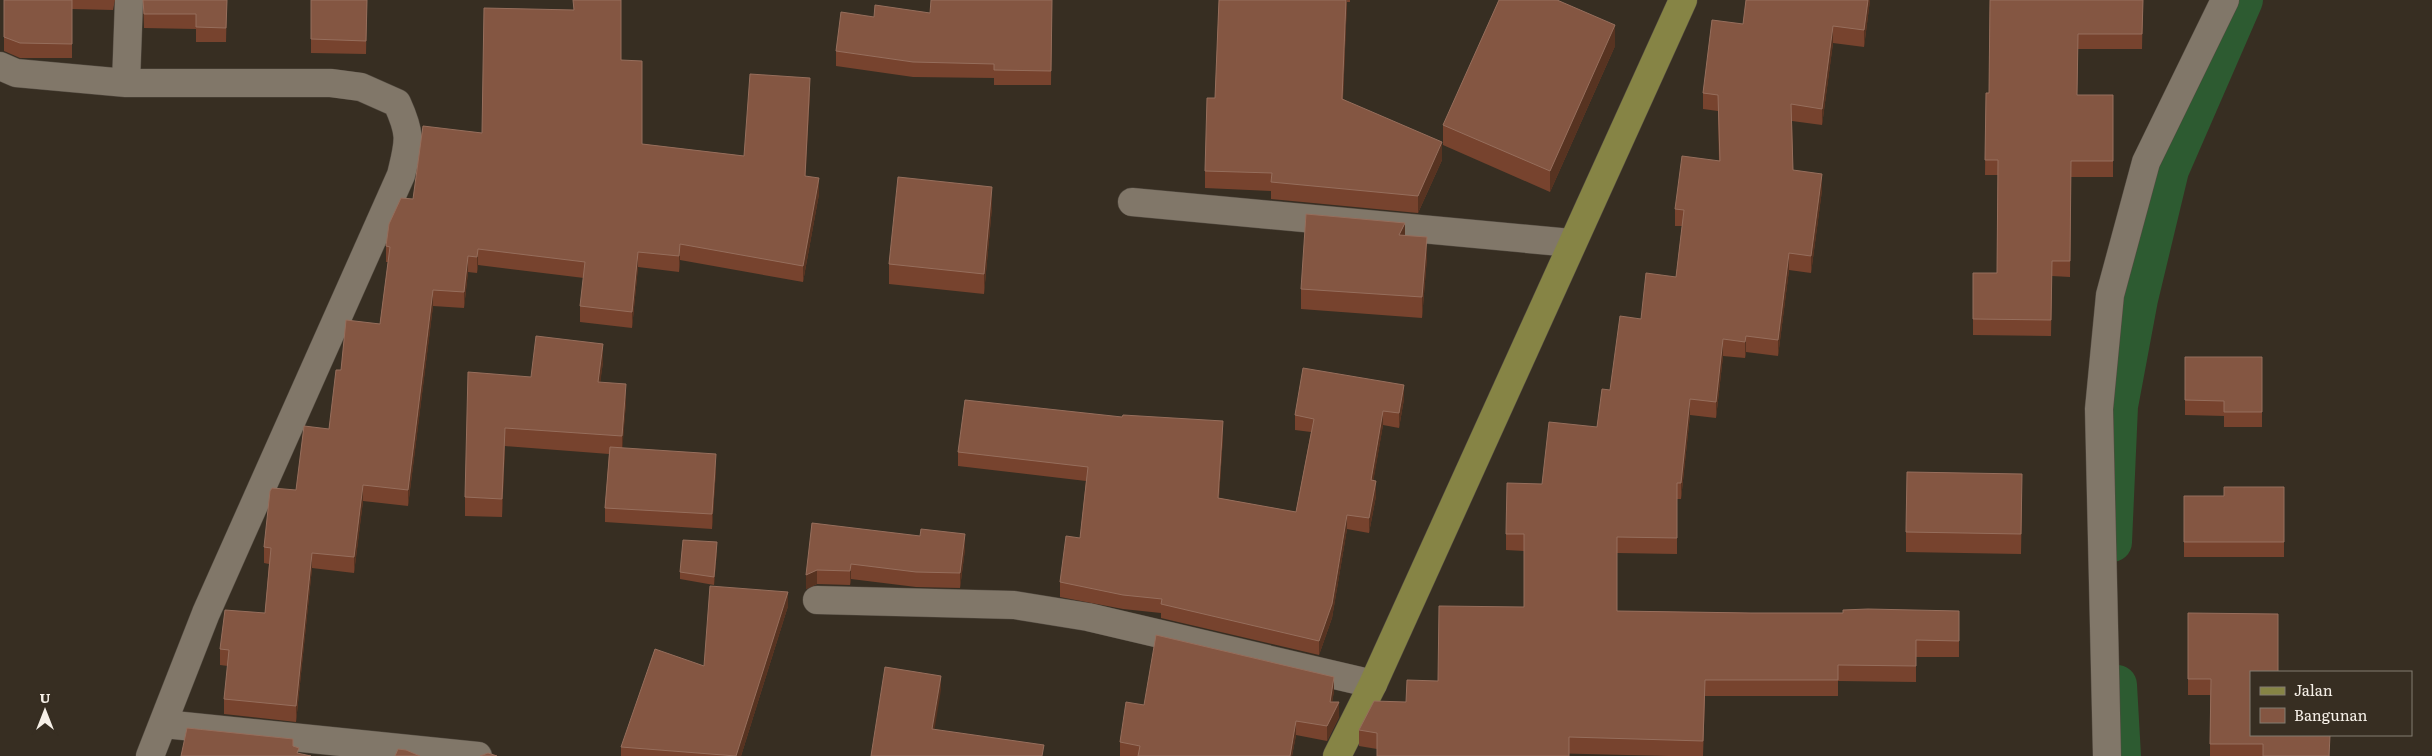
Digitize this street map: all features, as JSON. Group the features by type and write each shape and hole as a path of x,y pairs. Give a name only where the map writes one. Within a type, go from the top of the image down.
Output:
{"main road":[{"path":"1337,756 1373,684 1571,243 1683,0"}],"street":[{"path":"126,83 129,0"},
{"path":"2107,756 2099,409 2110,296 2146,162 2225,0"},
{"path":"0,66 16,73 126,83 331,83 360,87 397,103 405,122 409,141 401,175 206,613 150,756"},
{"path":"1132,202 1571,243"},
{"path":"816,600 1023,607 1088,617 1373,684"},
{"path":"164,724 478,756"}],"building":[{"path":"4,0 72,0 72,44 20,43 4,37"},
{"path":"143,0 227,0 226,28 196,27 196,14 144,14"},
{"path":"311,0 367,0 366,41 311,39"},
{"path":"573,0 621,0 621,60 642,61 642,144 744,156 750,74 810,78 805,176 819,178 803,266 680,244 679,256 638,252 632,312 580,306 585,262 478,249 477,257 468,256 464,292 433,290 408,490 363,485 354,557 312,553 296,706 224,699 229,650 220,649 225,610 265,613 271,548 264,547 270,491 272,488 296,490 304,426 329,429 336,370 341,370 346,320 380,324 390,247 386,246 389,224 401,198 413,199 423,126 482,133 484,8 574,10"},
{"path":"931,0 1052,0 1051,71 994,70 994,64 913,62 836,51 841,12 874,17 875,5 930,13"},
{"path":"1219,0 1346,0 1342,99 1442,142 1418,196 1271,182 1272,173 1205,171 1207,98 1215,98"},
{"path":"1499,0 1557,0 1615,25 1550,171 1443,125"},
{"path":"1746,0 1868,0 1864,30 1833,26 1822,109 1791,104 1793,170 1822,174 1811,256 1789,253 1778,340 1746,336 1745,342 1723,339 1716,402 1690,399 1681,483 1677,483 1677,538 1617,537 1617,611 1843,613 1843,610 1868,609 1959,611 1959,641 1916,640 1916,666 1838,665 1838,680 1705,680 1703,741 1569,737 1569,756 1377,756 1377,733 1359,730 1374,701 1406,702 1407,680 1438,681 1439,606 1524,607 1524,534 1506,534 1507,483 1542,484 1549,422 1597,427 1602,389 1610,390 1620,316 1641,319 1646,273 1676,277 1684,210 1675,209 1682,156 1720,161 1718,95 1703,93 1712,20 1743,24"},
{"path":"1990,0 2143,0 2142,34 2078,34 2077,95 2113,95 2113,161 2071,161 2070,261 2052,261 2051,320 1973,319 1973,273 1997,273 1998,160 1985,160 1986,93 1989,93"},
{"path":"898,177 992,187 984,274 889,264"},
{"path":"1306,214 1405,223 1399,235 1427,237 1422,297 1301,289"},
{"path":"536,336 603,344 598,382 626,384 622,436 505,428 502,499 465,497 468,372 531,377"},
{"path":"2185,357 2262,357 2262,412 2224,412 2224,401 2185,400"},
{"path":"1303,368 1404,385 1399,413 1383,411 1371,480 1376,481 1369,518 1347,515 1332,604 1319,641 1161,604 1162,599 1123,595 1060,582 1066,536 1080,538 1088,467 958,452 965,400 1122,417 1123,415 1223,421 1218,498 1296,512 1314,419 1295,415"},
{"path":"610,447 716,454 712,514 605,508"},
{"path":"1907,472 2022,474 2021,534 1906,532"},
{"path":"2224,487 2284,487 2284,542 2184,542 2184,496 2224,496"},
{"path":"812,523 920,536 921,529 965,534 960,573 916,572 851,564 850,571 817,570 806,575"},
{"path":"683,540 717,542 714,577 680,572"},
{"path":"710,586 788,592 736,756 621,747 655,649 704,666"},
{"path":"2188,613 2278,614 2278,671 2250,671 2250,736 2330,736 2329,756 2263,756 2263,744 2210,744 2211,679 2188,679"},
{"path":"1156,635 1334,677 1330,702 1339,702 1327,726 1296,721 1290,756 1138,756 1140,746 1120,742 1126,702 1144,705"},
{"path":"885,667 941,676 932,729 1044,745 1042,756 871,756"},
{"path":"187,728 293,739 293,746 299,748 297,753 311,756 181,756"},
{"path":"398,749 406,750 420,756 395,756"},
{"path":"488,753 497,756 480,756"}],"waterway":[{"path":"2112,542 2118,406 2138,299 2169,170 2243,0"},
{"path":"2117,685 2121,756"}]}
